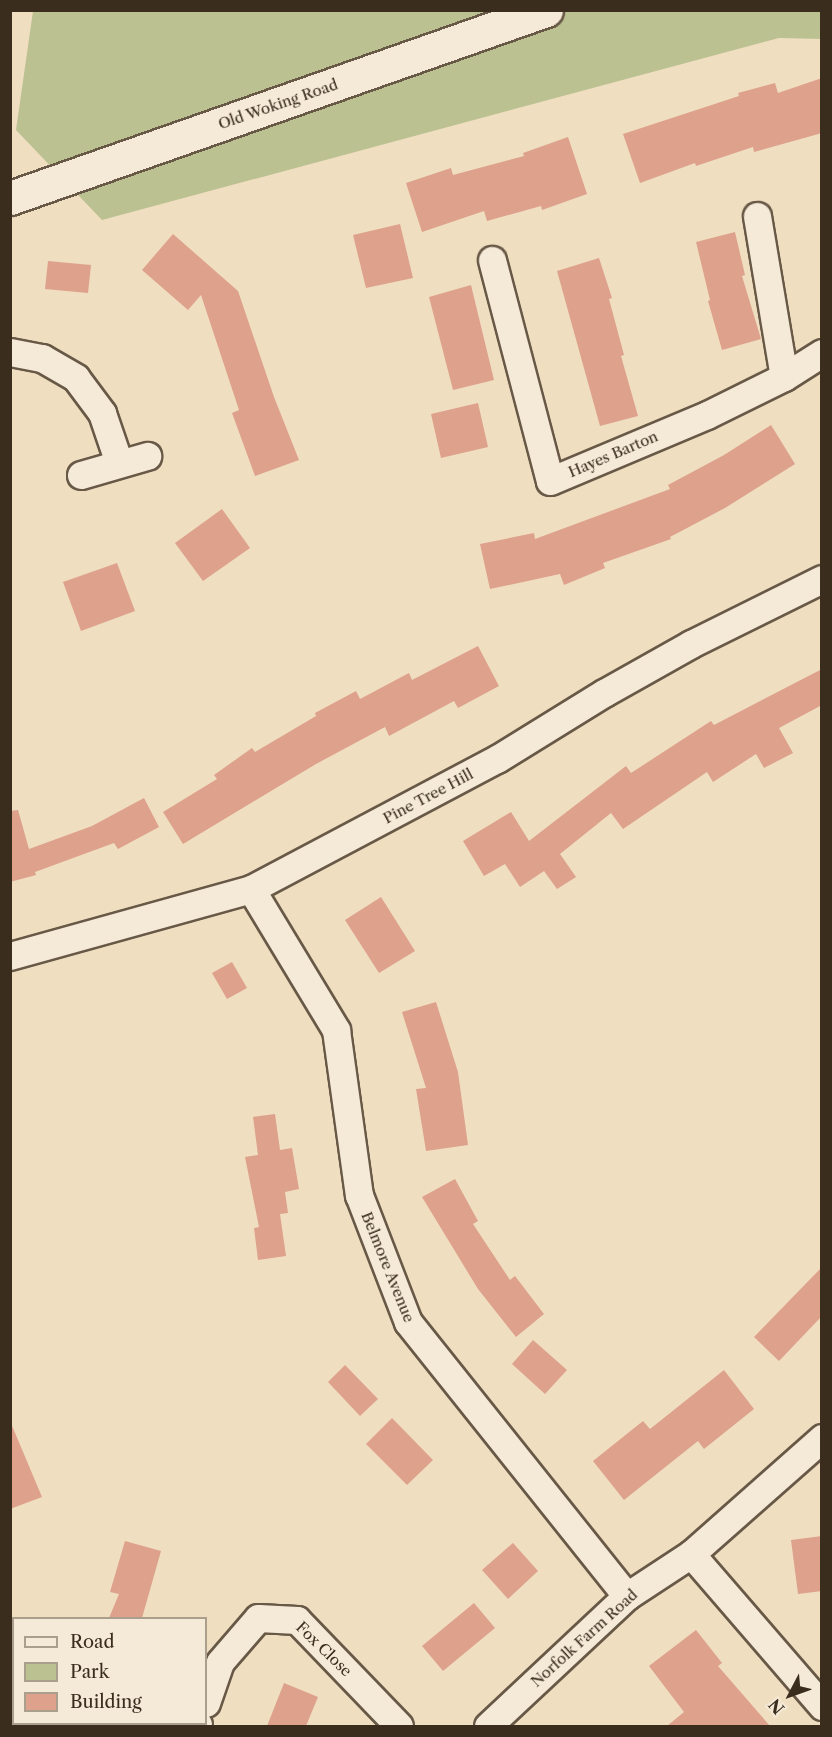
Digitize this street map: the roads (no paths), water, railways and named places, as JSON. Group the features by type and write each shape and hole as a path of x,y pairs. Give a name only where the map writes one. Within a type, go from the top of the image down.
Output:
{"main road":[{"name":"Old Woking Road","path":"10,198 546,10"}],"street":[{"path":"757,216 784,376"},
{"name":"Hayes Barton","path":"492,260 550,481 707,415 784,376 822,353"},
{"path":"10,352 42,358 76,378 102,413 118,463"},
{"path":"81,475 147,456"},
{"name":"Pine Tree Hill","path":"10,956 251,889 498,759 604,693 691,644 822,579"},
{"name":"Belmore Avenue","path":"251,889 336,1030 359,1195 408,1322 627,1596"},
{"name":"Norfolk Farm Road","path":"488,1726 627,1596 691,1554 822,1438"},
{"path":"691,1554 822,1706"},
{"name":"Fox Close","path":"207,1700 220,1662 258,1618 297,1620 399,1726"}]}
